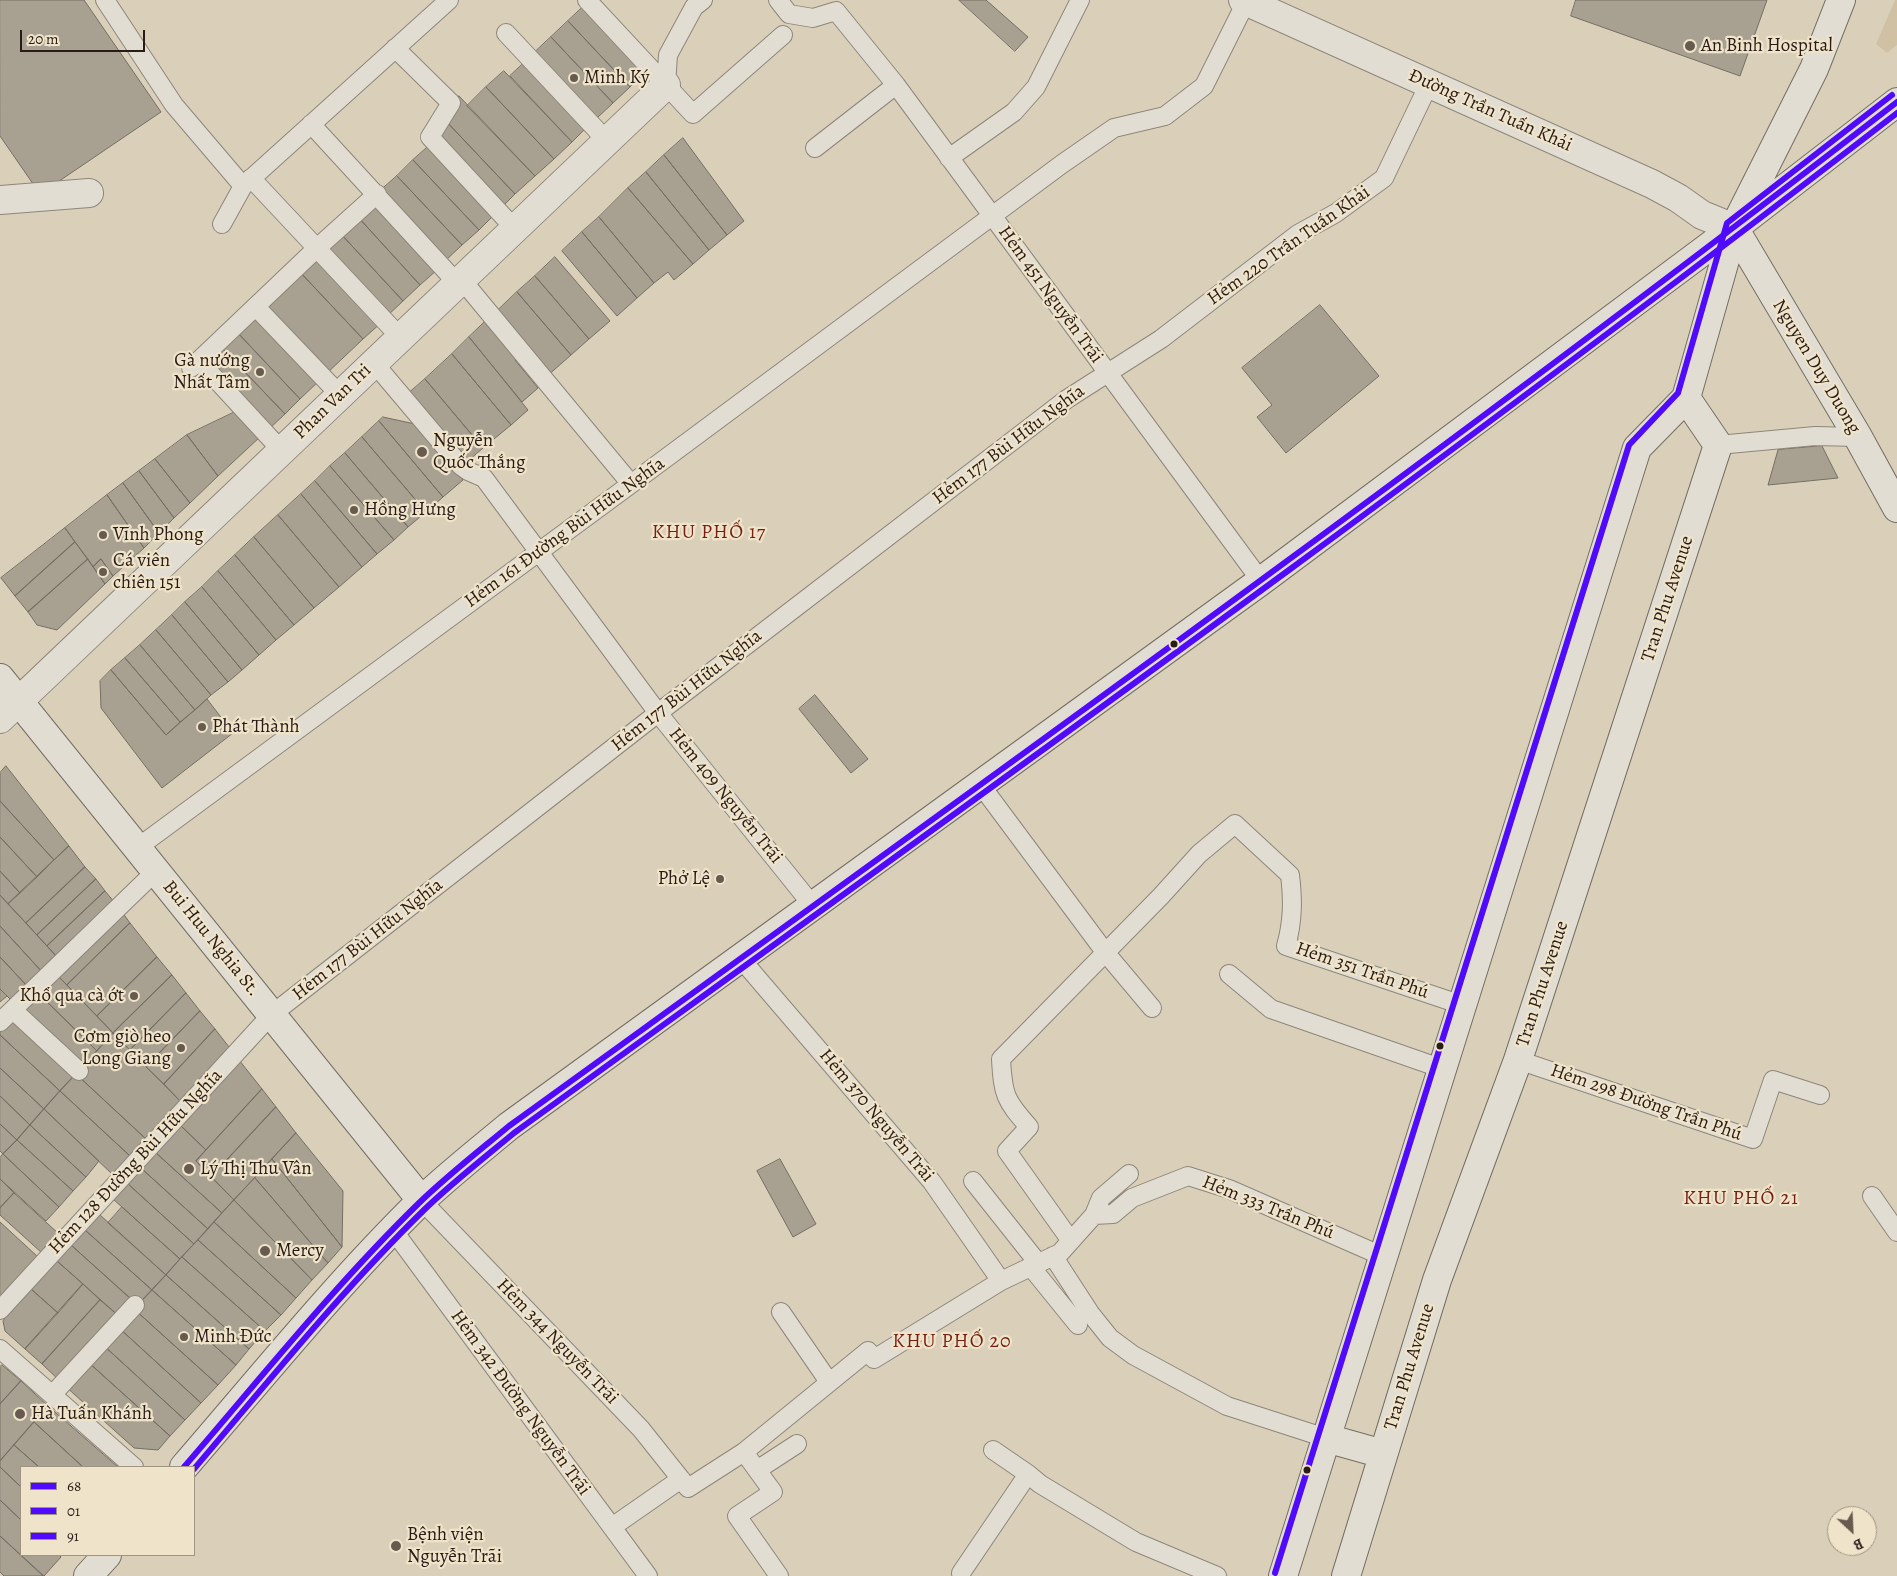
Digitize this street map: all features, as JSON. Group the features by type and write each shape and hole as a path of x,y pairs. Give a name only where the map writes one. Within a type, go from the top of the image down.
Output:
{"main road":[{"path":"1283,1576 1637,448 1686,398 1734,228 1814,69 1841,0"},
{"name":"Đường Trần Tuấn Khải","path":"1244,1 1652,184 1678,198 1702,215 1734,228"},
{"name":"Phan Van Tri","path":"9,710 666,85"},
{"path":"185,1466 345,1281 393,1230 422,1201 509,1126 1261,581 1734,228 1897,102"},
{"path":"0,200 89,193"},
{"name":"Nguyen Duy Duong","path":"1734,228 1858,437 1897,508"},
{"path":"1686,398 1718,445"},
{"name":"Tran Phu Avenue","path":"1346,1576 1437,1280 1518,1060 1718,445"},
{"name":"Bui Huu Nghia St.","path":"0,678 9,710 137,848 422,1201"},
{"path":"1326,1438 1383,1454"},
{"path":"88,1576 106,1556"}],"lane":[{"path":"105,0 174,105 247,182 317,248 400,337"},
{"path":"222,224 247,182 449,0"},
{"path":"587,0 693,114 783,35"},
{"path":"666,85 668,55 694,7 703,0"},
{"name":"Hẻm 451 Nguyễn Trãi","path":"778,0 789,14 813,18 836,11 896,85 1261,581"},
{"path":"949,158 1014,112 1036,87 1080,0"},
{"name":"Hẻm 161 Đường Bùi Hữu Nghĩa","path":"137,848 632,484 992,216 1114,128 1165,116 1204,86 1244,1"},
{"path":"506,33 607,141"},
{"path":"395,48 451,103 430,137 515,229"},
{"name":"Hẻm 220 Trần Tuấn Khải","path":"1108,373 1161,339 1298,234 1336,213 1384,178 1429,84"},
{"path":"815,148 896,85"},
{"path":"311,124 459,282 632,484"},
{"path":"282,451 195,364 376,194"},
{"path":"256,307 340,395"},
{"name":"Hẻm 409 Nguyễn Trãi","path":"374,363 461,466 484,478 658,713 813,906"},
{"name":"Hẻm 177 Bùi Hữu Nghĩa","path":"271,1015 658,713 1066,399 1108,373"},
{"path":"1718,445 1815,436 1858,437"},
{"path":"980,784 1105,952 1152,1008"},
{"name":"Hẻm 351 Trần Phú","path":"1105,952 1161,896 1199,854 1235,824 1290,875 1293,899 1292,924 1286,946 1462,1005"},
{"path":"0,1022 156,871"},
{"path":"1070,1241 1007,1150 1029,1128 1011,1108 1003,1088 1001,1059 1105,952"},
{"name":"Hẻm 370 Nguyễn Trãi","path":"741,959 932,1182 1001,1280"},
{"path":"1230,974 1271,1009 1443,1069"},
{"path":"13,1010 79,1071"},
{"name":"Hẻm 128 Đường Bùi Hữu Nghĩa","path":"0,1310 152,1138 271,1015"},
{"name":"Hẻm 298 Đường Trần Phú","path":"1518,1060 1753,1140 1772,1080 1820,1095"},
{"path":"612,1527 684,1484 744,1452 868,1351 874,1359 1001,1280 1060,1253 1094,1215 1101,1198 1129,1174"},
{"name":"Hẻm 333 Trần Phú","path":"1094,1215 1113,1214 1132,1198 1188,1176 1228,1189 1382,1256"},
{"path":"973,1181 1041,1262 1090,1313 1110,1338 1134,1355 1227,1406 1326,1438"},
{"path":"1872,1196 1897,1232"},
{"name":"Hẻm 344 Nguyễn Trãi","path":"422,1201 641,1430 684,1484"},
{"name":"Hẻm 342 Đường Nguyễn Trãi","path":"393,1230 648,1576"},
{"path":"1041,1262 1078,1325"},
{"path":"52,1395 135,1305"},
{"path":"781,1312 829,1382"},
{"path":"0,1350 133,1466"},
{"path":"757,1470 797,1444"},
{"path":"993,1450 1040,1484 1136,1542 1217,1576"},
{"path":"744,1452 773,1492 736,1516 779,1576"},
{"path":"961,1573 1028,1474"}],"shaded area":[{"path":"1895,0 1897,0 1897,45 1887,53 1876,44"}],"building":[{"path":"0,0 84,0 161,112 40,194 0,136"},
{"path":"959,0 986,0 1028,37 1015,51"},
{"name":"An Binh Hospital","path":"1576,0 1767,0 1740,76 1571,16"},
{"path":"585,5 647,70 630,87 568,21"},
{"path":"568,21 630,87 613,103 551,37"},
{"name":"Minh Ký","path":"551,37 613,103 597,118 534,53"},
{"path":"524,63 586,128 572,142 510,76"},
{"path":"504,71 572,142 554,159 486,87"},
{"path":"486,87 554,159 535,176 467,106"},
{"path":"459,96 535,176 515,194 444,119"},
{"path":"444,119 515,194 501,208 433,136"},
{"path":"683,138 744,221 727,235 664,155"},
{"path":"430,145 495,214 479,230 413,160"},
{"path":"664,155 727,235 709,250 646,172"},
{"path":"413,160 479,230 462,245 397,176"},
{"path":"646,172 709,250 693,264 628,188"},
{"path":"397,176 462,245 445,261 380,191"},
{"path":"628,188 693,264 674,280 668,272 654,283 599,217"},
{"path":"375,200 438,269 420,285 358,217"},
{"path":"358,217 420,285 403,301 340,233"},
{"path":"599,217 654,283 637,298 582,232"},
{"path":"582,232 637,298 617,316 562,251"},
{"path":"340,233 403,301 386,317 323,249"},
{"path":"318,254 382,322 363,339 299,271"},
{"path":"555,257 610,321 589,339 535,276"},
{"path":"299,271 363,339 325,375 261,306"},
{"path":"535,276 589,339 571,355 517,292"},
{"path":"517,292 571,355 546,377 494,314"},
{"path":"1320,305 1379,376 1286,453 1257,417 1272,405 1242,368"},
{"path":"256,312 321,379 300,399 236,331"},
{"path":"490,317 521,355 515,360 538,388 522,402 469,337"},
{"name":"Gà nướng Nhất Tâm","path":"236,331 300,399 285,414 220,346"},
{"path":"469,337 528,410 511,425 452,354"},
{"path":"220,346 285,414 269,429 205,360"},
{"path":"452,354 511,425 483,448 425,379"},
{"path":"425,379 483,448 468,461 409,393"},
{"path":"237,411 261,436 218,476 187,435"},
{"name":"Nguyễn Quốc Thắng","path":"383,417 415,424 463,480 443,497 379,421"},
{"path":"379,421 443,497 426,512 362,437"},
{"path":"187,435 218,476 190,503 155,459"},
{"path":"362,437 426,512 408,527 345,453"},
{"path":"1822,446 1838,478 1768,485 1778,450"},
{"path":"345,453 408,527 394,540 330,466"},
{"path":"155,459 190,503 174,518 139,471"},
{"name":"Hồng Hưng","path":"330,466 394,540 377,554 315,481"},
{"path":"139,471 174,518 159,533 123,483"},
{"path":"315,481 377,554 362,567 301,494"},
{"path":"123,483 159,533 144,548 107,495"},
{"path":"301,494 362,567 339,587 278,515"},
{"name":"Vĩnh Phong","path":"107,495 144,548 113,576 101,559 93,567 65,528"},
{"path":"278,515 339,587 314,608 254,537"},
{"path":"65,528 75,542 15,596 1,578"},
{"path":"254,537 314,608 294,625 235,555"},
{"path":"75,542 88,559 28,612 15,596"},
{"path":"235,555 294,625 276,640 218,571"},
{"path":"88,559 105,584 57,630 37,625 28,612"},
{"name":"Cá viên chiên 151","path":"101,559 113,576 105,584 93,567"},
{"path":"218,571 276,640 259,655 202,587"},
{"path":"202,587 259,655 242,670 185,602"},
{"path":"185,602 242,670 228,682 172,615"},
{"path":"172,615 228,682 211,695 156,630"},
{"path":"156,630 211,695 195,710 140,645"},
{"path":"140,645 195,710 180,722 125,658"},
{"path":"125,658 180,722 166,735 111,670"},
{"name":"Phát Thành","path":"111,670 166,735 207,699 233,733 162,788 101,708 100,681"},
{"path":"815,695 868,759 851,773 799,709"},
{"path":"6,766 69,846 54,860 0,801 0,773"},
{"path":"0,801 54,860 37,877 0,837"},
{"path":"0,837 37,877 20,893 0,871"},
{"path":"69,846 85,867 26,923 8,904"},
{"path":"85,867 96,879 37,935 26,923"},
{"path":"0,871 20,893 8,904 0,895"},
{"path":"96,879 105,891 47,946 37,935"},
{"path":"105,891 115,903 58,958 47,946"},
{"path":"0,895 58,958 43,973 0,926"},
{"path":"122,912 130,923 67,985 57,975"},
{"path":"130,923 157,957 97,1016 67,985"},
{"path":"0,926 43,973 28,987 0,957"},
{"path":"0,957 28,987 13,1002 0,989"},
{"name":"Khổ qua cà ớt","path":"157,957 172,975 113,1033 97,1016"},
{"path":"57,975 113,1033 97,1051 38,993"},
{"path":"172,975 186,993 130,1050 113,1033"},
{"path":"0,989 7,996 0,1002"},
{"path":"38,993 97,1051 81,1069 19,1011"},
{"path":"186,993 200,1011 146,1067 130,1050"},
{"name":"Cơm giò heo Long Giang","path":"200,1011 215,1029 164,1084 146,1067"},
{"path":"15,1016 76,1074 60,1091 0,1035 0,1031"},
{"path":"215,1029 229,1047 180,1101 164,1084"},
{"path":"113,1033 180,1101 146,1139 76,1074"},
{"path":"0,1035 60,1091 44,1109 0,1068"},
{"path":"239,1060 262,1089 206,1150 180,1125"},
{"path":"0,1068 44,1109 30,1125 0,1096"},
{"path":"76,1074 146,1139 130,1156 60,1091"},
{"path":"262,1089 276,1107 211,1177 196,1161"},
{"path":"60,1091 130,1156 113,1175 44,1109"},
{"path":"0,1096 30,1125 17,1140 0,1124"},
{"path":"276,1107 296,1133 234,1200 211,1177"},
{"path":"44,1109 99,1161 86,1177 30,1125"},
{"path":"0,1124 17,1140 3,1154 0,1151"},
{"path":"30,1125 86,1177 73,1191 17,1140"},
{"name":"Lý Thị Thu Vân","path":"180,1125 206,1150 196,1161 234,1200 222,1213 155,1152"},
{"path":"296,1133 343,1191 342,1247 272,1159"},
{"path":"17,1140 73,1191 59,1207 3,1154"},
{"path":"155,1152 222,1213 208,1229 141,1168"},
{"path":"3,1154 59,1207 46,1221 0,1179 0,1158"},
{"path":"272,1159 342,1247 328,1263 255,1178"},
{"path":"780,1159 816,1224 793,1237 757,1171"},
{"path":"141,1168 208,1229 194,1244 127,1183"},
{"path":"255,1178 328,1263 312,1280 234,1200"},
{"path":"0,1179 14,1193 0,1208"},
{"path":"127,1183 194,1244 180,1259 113,1199"},
{"path":"14,1193 59,1234 42,1253 0,1215 0,1208"},
{"name":"Mercy","path":"234,1200 312,1280 296,1298 214,1222"},
{"path":"122,1207 180,1259 166,1275 108,1223"},
{"path":"99,1214 166,1275 152,1290 85,1230"},
{"path":"0,1222 38,1257 0,1299"},
{"path":"214,1222 296,1298 281,1315 198,1240"},
{"path":"85,1230 152,1290 138,1305 71,1245"},
{"path":"198,1240 281,1315 265,1331 182,1257"},
{"path":"71,1245 134,1302 120,1317 57,1261"},
{"path":"182,1257 265,1331 249,1349 166,1275"},
{"path":"57,1261 83,1284 58,1313 31,1289"},
{"path":"166,1275 249,1349 236,1365 152,1290"},
{"path":"83,1284 100,1300 42,1364 25,1349"},
{"path":"31,1289 58,1313 25,1349 5,1331 3,1321"},
{"name":"Minh Đức","path":"152,1290 236,1365 218,1385 134,1309"},
{"path":"100,1300 120,1317 61,1382 42,1364"},
{"path":"134,1309 218,1385 201,1403 118,1327"},
{"path":"118,1327 201,1403 185,1420 102,1344"},
{"path":"102,1344 185,1420 170,1436 87,1361"},
{"path":"87,1361 170,1436 158,1450 134,1448 64,1385"},
{"path":"2,1365 21,1381 0,1404 0,1367"},
{"name":"Hà Tuấn Khánh","path":"21,1381 48,1406 0,1461 0,1404"},
{"path":"48,1406 117,1466 82,1466 34,1422"},
{"path":"34,1422 82,1466 38,1466 14,1445"},
{"path":"14,1445 38,1466 20,1466 20,1486 0,1467 0,1461"},
{"path":"0,1467 20,1486 20,1519 0,1500"},
{"path":"0,1500 20,1519 20,1554 0,1536"},
{"path":"0,1536 43,1576 4,1576 0,1572"},
{"path":"22,1556 60,1556 44,1576"}],"transit line":[{"name":"91","path":"1275,1573 1629,445 1678,393 1727,223 1892,95"},
{"name":"68","path":"185,1466 299,1332 388,1234 441,1183 509,1126 1033,747 1381,492 1897,102"},
{"name":"01","path":"195,1468 306,1336 364,1271 446,1189 514,1133 1383,501 1727,244 1897,113"}],"place":[{"name":"An Binh Hospital","path":"1690,46"},
{"name":"Minh Ký","path":"574,78"},
{"name":"Gà nướng Nhất Tâm","path":"260,372"},
{"name":"Nguyễn Quốc Thắng","path":"422,452"},
{"name":"Hồng Hưng","path":"354,510"},
{"name":"Vĩnh Phong","path":"103,535"},
{"name":"Cá viên chiên 151","path":"103,572"},
{"name":"Phát Thành","path":"202,727"},
{"name":"Phở Lệ","path":"720,879"},
{"name":"Khổ qua cà ớt","path":"134,996"},
{"name":"Cơm giò heo Long Giang","path":"181,1048"},
{"name":"Lý Thị Thu Vân","path":"189,1169"},
{"name":"Mercy","path":"265,1251"},
{"name":"Minh Đức","path":"184,1337"},
{"name":"Hà Tuấn Khánh","path":"20,1414"},
{"name":"Bệnh viện Nguyễn Trãi","path":"396,1546"}],"district":[{"name":"KHU PHỐ 17","path":"709,533"},
{"name":"KHU PHỐ 21","path":"1741,1199"},
{"name":"KHU PHỐ 20","path":"952,1342"}]}
